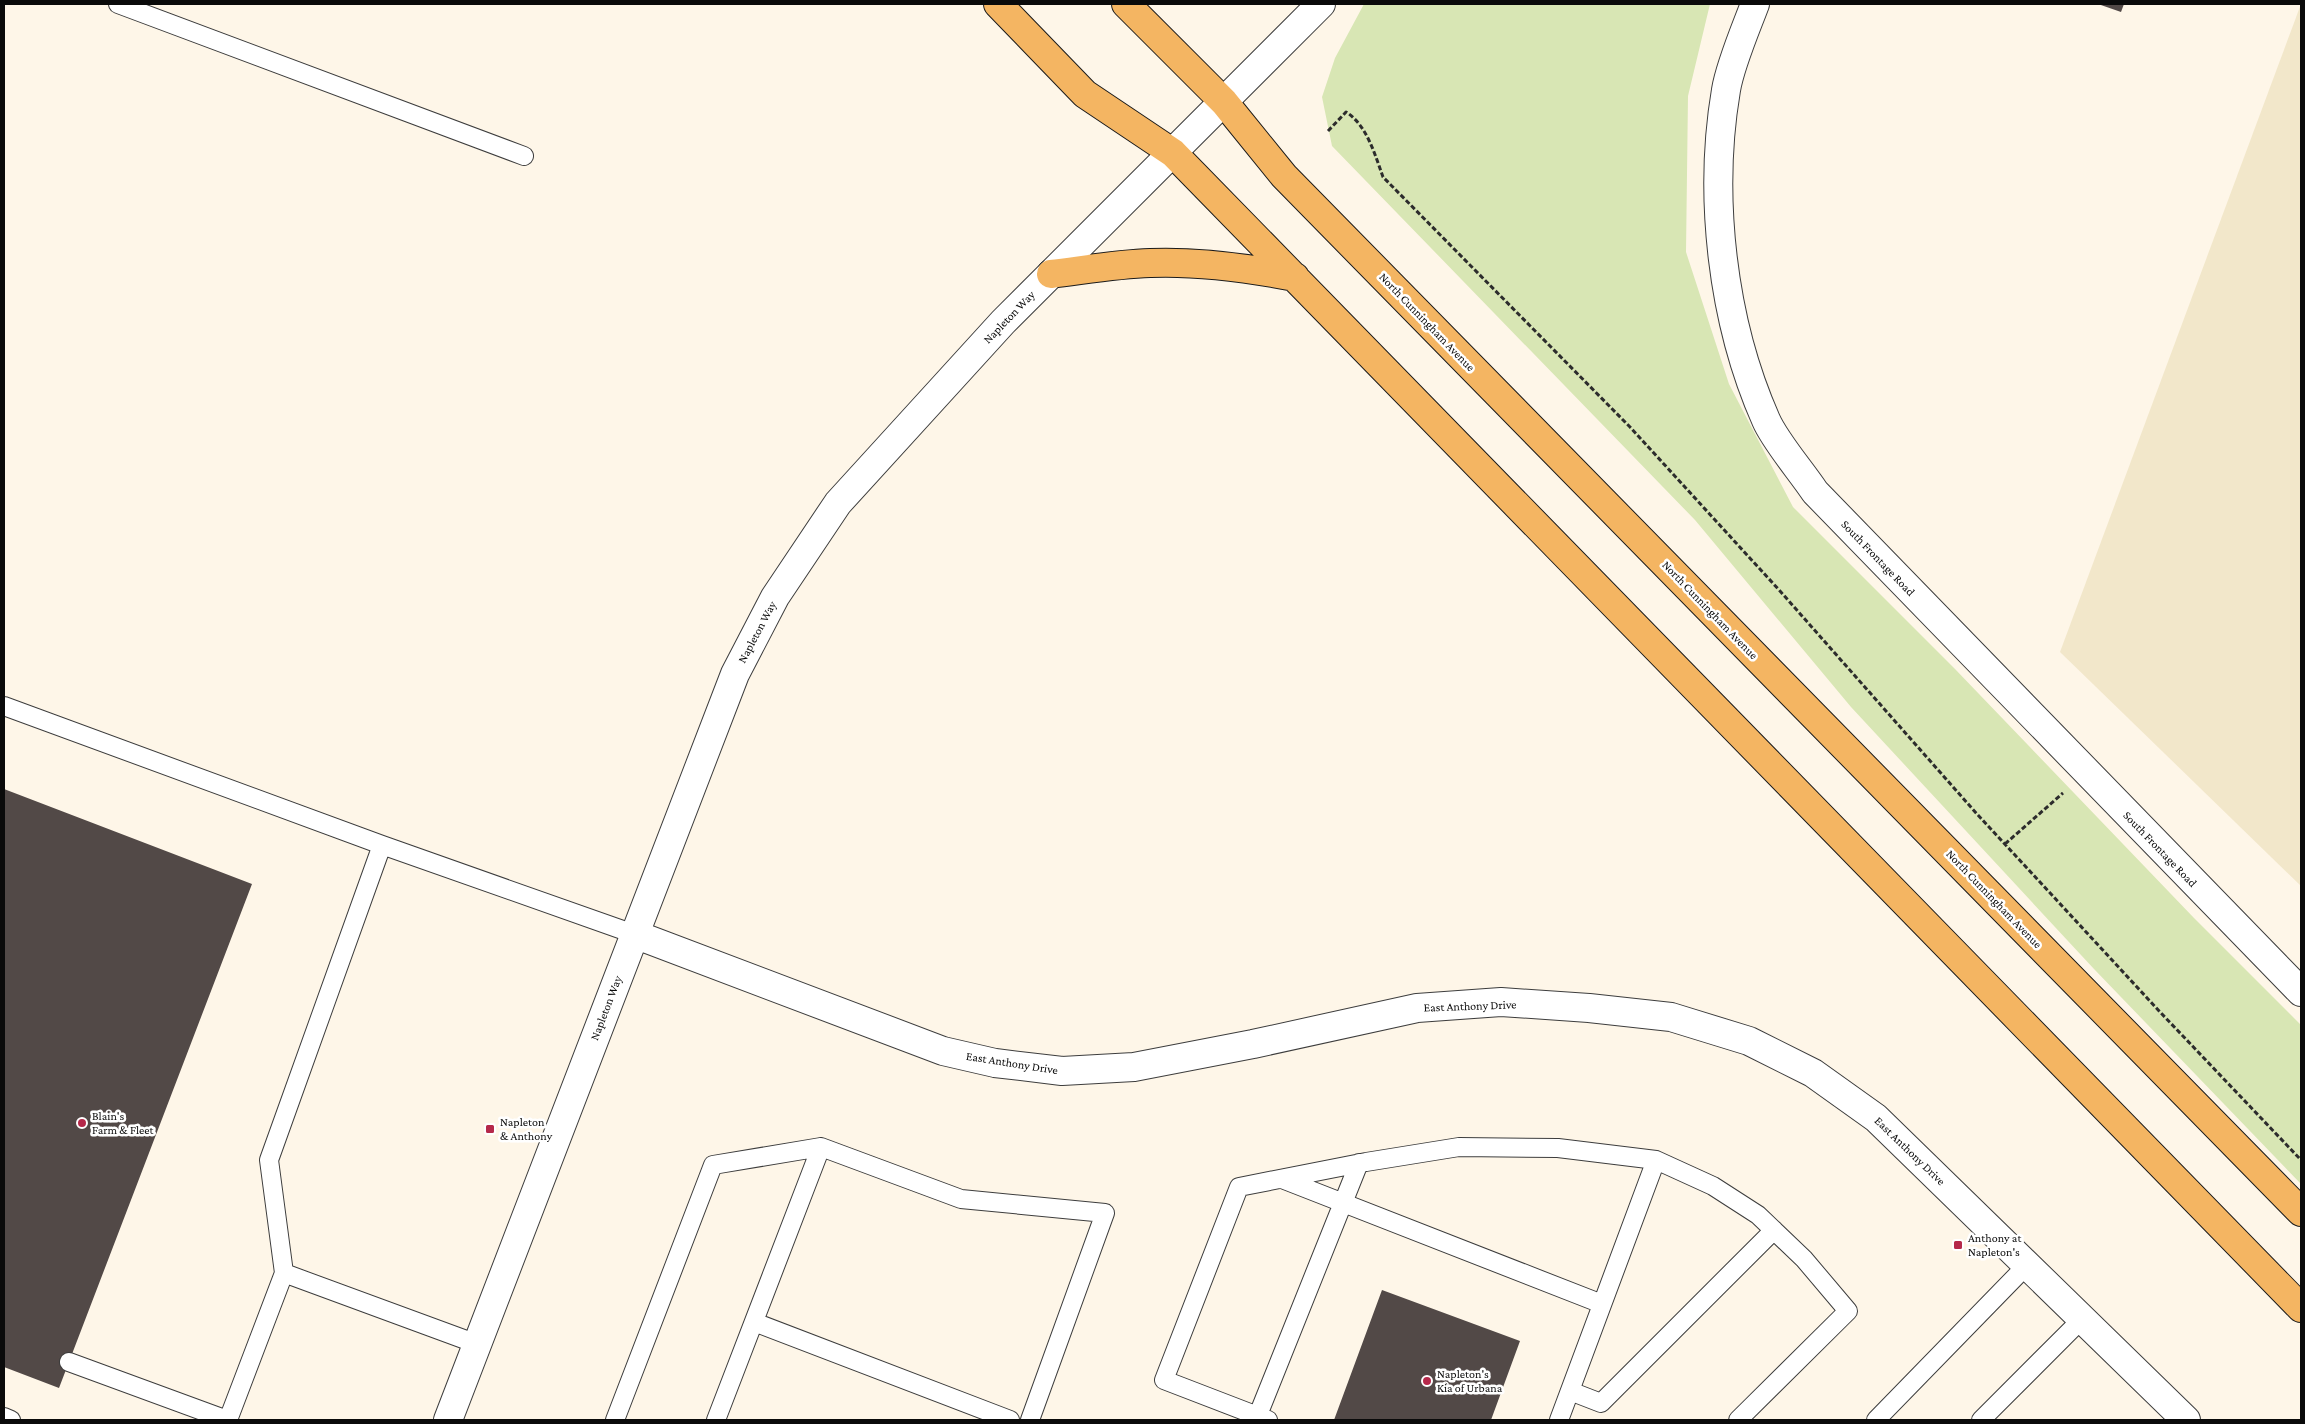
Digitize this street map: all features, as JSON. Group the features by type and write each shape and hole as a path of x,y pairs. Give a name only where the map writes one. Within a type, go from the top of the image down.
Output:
{"main road":[{"path":"998,4 1085,94 1172,153 2301,1308"},
{"name":"North Cunningham Avenue","path":"1126,4 1224,102 1284,176 2301,1212"},
{"path":"1051,274 1150,262 1206,264 1258,270 1295,277"}],"street":[{"name":"Napleton Way","path":"448,1420 735,674 775,597 838,504 1003,322 1320,4"},
{"name":"South Frontage Road","path":"1755,4 1726,88 1718,164 1722,260 1740,348 1766,421 1815,492 2301,992"},
{"name":"East Anthony Drive","path":"634,934 943,1052 995,1063 1062,1071 1134,1067 1253,1044 1417,1008 1501,1002 1589,1008 1671,1017 1749,1041 1821,1079 1876,1118 2186,1420"}],"lane":[{"path":"118,4 524,156"},
{"path":"4,706 382,845 634,934"},
{"path":"69,1362 228,1420 284,1273 269,1160 382,845"},
{"path":"1359,1163 1261,1419 1164,1380 1239,1188 1359,1163 1459,1146 1558,1148 1656,1160 1713,1186 1758,1215 1804,1259 1848,1311 1738,1420"},
{"path":"716,1420 821,1147"},
{"path":"615,1420 713,1165 821,1147 961,1198 1105,1213 1030,1420"},
{"path":"1559,1420 1656,1160"},
{"path":"1282,1179 1602,1304"},
{"path":"1570,1391 1601,1403 1774,1230"},
{"path":"1876,1420 2027,1265"},
{"path":"284,1273 477,1344"},
{"path":"1981,1420 2082,1319"},
{"path":"754,1322 1010,1420"},
{"path":"4,1417 11,1420"}],"path":[{"path":"1328,130 1346,112 1356,118 1369,140 1383,177 1630,427 1780,591 2005,844 2161,1013 2301,1160"},
{"path":"2005,844 2086,772"}],"shaded area":[{"path":"2301,4 2301,886 2060,652"}],"green space":[{"path":"1364,4 1710,4 1688,96 1686,252 1729,384 1793,507 1955,669 2194,918 2301,1025 2301,1184 2094,969 1851,707 1695,520 1332,146 1322,97 1335,58"}],"building":[{"path":"2098,4 2124,4 2121,12"},
{"name":"Blain's Farm & Fleet","path":"4,789 252,884 59,1388 4,1367"},
{"name":"Napleton's Kia of Urbana","path":"1382,1290 1520,1341 1491,1420 1334,1420"}],"place":[{"name":"Blain's Farm & Fleet","path":"82,1123"},
{"name":"Napleton & Anthony","path":"490,1129"},
{"name":"Anthony at Napleton's","path":"1958,1245"},
{"name":"Napleton's Kia of Urbana","path":"1427,1381"}]}
